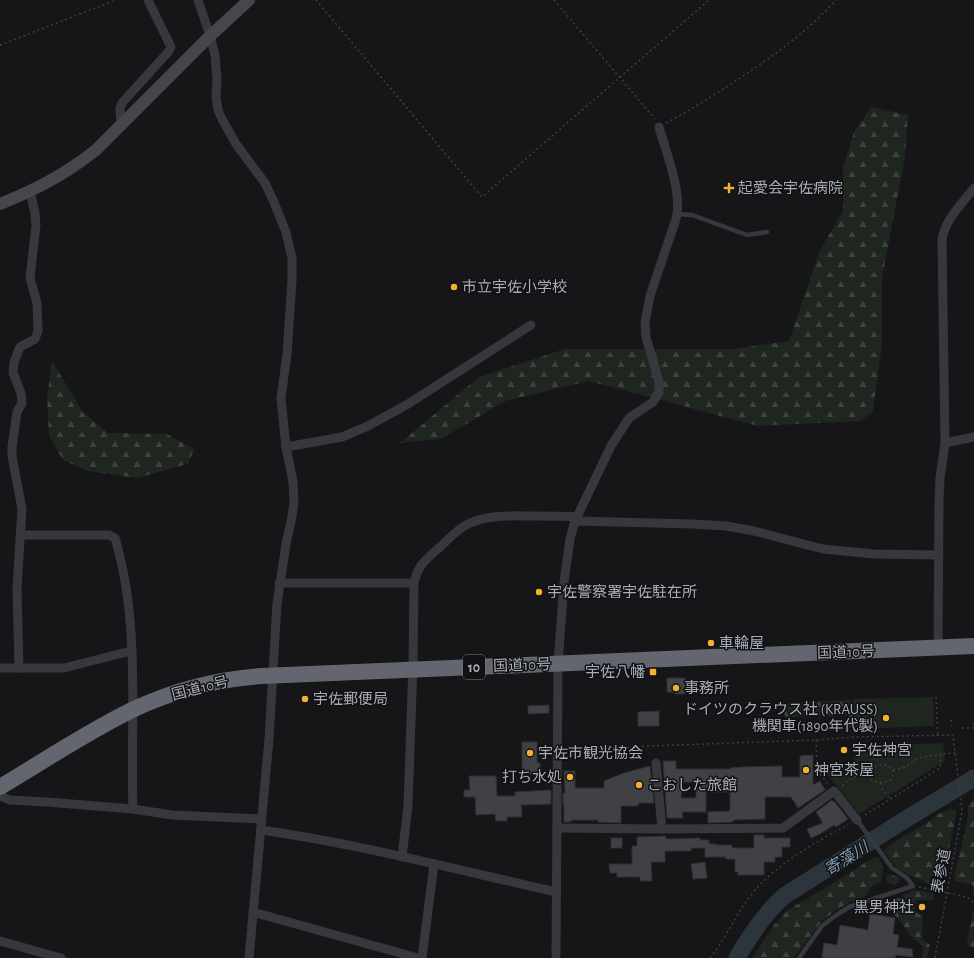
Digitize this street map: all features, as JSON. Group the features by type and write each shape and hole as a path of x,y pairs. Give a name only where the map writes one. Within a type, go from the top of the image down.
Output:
{"highway":[{"name":"国道10号","path":"0,787 109,722 133,710 162,698 208,684 259,676 974,646"}],"street":[{"path":"122,125 120,108 122,103 171,47 148,0"},
{"path":"198,0 215,54 216,97 218,110 236,144 265,183 281,218 290,246 292,258 287,354 281,398 286,447 293,482 294,502 280,583 274,635 268,746 249,958"},
{"path":"0,204 30,192 45,184 79,163 96,150 210,36 249,0"},
{"path":"556,958 558,664 564,582 570,539 576,519 611,446 626,422 633,415 653,402 659,393 659,382 646,336 646,318 650,296 678,214 676,188 659,127"},
{"path":"938,648 939,501 940,478 945,443 942,240 943,232 947,224 974,188"},
{"path":"19,668 17,588 22,509 12,456 12,447 17,412 22,403 21,392 13,373 14,362 20,347 35,339 38,330 36,303 30,278 36,225 30,192"},
{"path":"286,447 342,437 368,426 408,404 531,325"},
{"path":"945,443 974,437"},
{"path":"402,856 407,819 413,670 414,584 418,570 426,559 458,530 467,524 480,519 505,516 726,526 754,531 823,549 874,554 939,555"},
{"path":"21,535 109,535 115,538 126,583 132,651 133,809"},
{"path":"280,583 414,584"},
{"path":"0,668 64,668 132,651"},
{"path":"656,763 662,829"},
{"path":"557,828 783,828 834,791 858,822"},
{"path":"0,796 10,800 133,809 172,815 261,819"},
{"path":"261,830 322,840 402,856 556,892"},
{"path":"422,958 434,864"},
{"path":"253,912 418,958"},
{"path":"0,941 61,958"}],"lane":[{"path":"678,214 692,216 747,235 767,232"},
{"path":"798,958 822,926 849,907 913,886 907,878 892,868 858,822"}],"path":[{"path":"0,45 116,0"},
{"path":"316,0 482,197 709,0"},
{"path":"554,0 651,113 659,127 693,109 789,44 836,0"},
{"path":"558,749 816,740 854,737 938,736 936,697"},
{"path":"951,720 951,726"},
{"path":"962,728 973,728 974,724"},
{"name":"表参道","path":"936,958 962,811 953,736 938,736"},
{"path":"816,740 817,768 819,773 834,791 854,776 868,775"},
{"path":"893,770 905,768 919,758 955,753"},
{"path":"710,958 744,904 760,885 798,854 836,831 858,822 890,799 940,768 941,754"},
{"path":"868,775 873,767 878,765 886,764 893,770"},
{"path":"868,775 871,780 881,783 892,779 893,770"},
{"path":"881,783 882,788 890,799"},
{"path":"913,886 967,897 974,903"}],"green space":[{"path":"871,107 908,115 905,157 882,278 882,344 873,411 861,421 758,426 589,381 505,401 441,439 400,443 479,377 565,349 733,349 789,341 819,252 843,211 843,168 854,132"},
{"path":"52,361 82,411 108,433 167,434 194,449 188,464 137,478 88,471 63,460 49,436 47,399"},
{"path":"933,697 934,726 854,729 853,699"},
{"path":"850,700 852,702 852,728 848,727 848,716 846,715 786,717 784,714 784,705 788,703"},
{"path":"943,743 945,761 859,814 823,769 822,764 854,763 854,746"},
{"path":"974,797 974,897 973,885 955,881 954,879 968,817 968,806"},
{"path":"952,809 956,810 956,815 942,879 931,876 928,884 906,873 893,863 884,851 885,849 940,813"},
{"path":"874,857 878,857 882,866 883,871 881,881 871,887 864,898 853,901 836,910 821,922 794,958 752,958 774,925 788,910"},
{"path":"891,874 899,878 899,882 895,885 888,883 886,880 887,875"},
{"path":"915,890 934,894 933,899 931,900 916,901 915,911 923,917 922,938 930,945 927,958 922,958 923,946 910,936 893,913 894,909 905,907 904,894"},
{"path":"973,912 974,947 969,946 967,942"}],"building":[{"name":"事務所","path":"667,678 685,678 685,694 667,692"},
{"path":"549,705 549,713 528,714 528,706"},
{"path":"659,711 659,726 638,726 638,712"},
{"name":"宇佐市観光協会","path":"522,742 537,742 537,763 540,763 540,774 522,774"},
{"path":"813,755 813,785 820,781 825,790 798,808 791,797 765,797 765,819 733,820 733,822 708,823 708,812 730,811 730,792 706,792 706,812 682,812 683,818 667,818 663,761 676,761 676,769 730,769 743,767 782,766 782,777 800,777 800,756","holes":["682,782 696,782 696,798 681,798"]},
{"path":"650,766 654,803 638,803 638,806 621,806 621,823 598,822 598,820 571,820 571,822 564,822 564,771 575,771 575,788 604,788 604,781 624,773"},
{"path":"469,776 496,776 497,796 515,796 515,792 551,790 551,804 521,805 522,817 507,817 507,821 496,821 495,814 476,815 475,797 464,797 464,790 470,790"},
{"path":"832,800 848,819 836,827 834,825 811,838 807,829 823,823 816,812"},
{"path":"754,835 764,835 764,838 790,838 790,847 782,847 782,857 775,857 775,862 764,862 764,875 738,875 738,872 735,872 735,859 726,859 726,857 705,857 705,848 691,848 691,851 665,851 665,862 651,862 652,881 640,881 640,877 617,877 617,873 610,873 609,864 632,864 632,846 637,846 637,837 666,836 666,839 700,838 700,840 709,840 709,844 732,845 732,848 754,848"},
{"path":"611,838 622,838 622,848 611,848"},
{"path":"705,862 707,878 693,879 691,864"},
{"path":"903,898 904,906 897,908 895,899"},
{"path":"870,914 895,918 893,934 899,935 897,947 912,949 913,957 896,955 895,958 822,958 824,943 837,945 840,925 868,930"}],"waterway":[{"name":"寄藻川","path":"737,958 758,925 784,896 974,778"}],"place":[{"name":"起愛会宇佐病院","path":"729,188"},
{"name":"市立宇佐小学校","path":"454,287"},
{"name":"宇佐警察署宇佐駐在所","path":"539,592"},
{"name":"車輪屋","path":"711,643"},
{"name":"宇佐八幡","path":"653,672"},
{"name":"事務所","path":"676,688"},
{"name":"宇佐郵便局","path":"305,699"},
{"name":"ドイツのクラウス社 (KRAUSS) 機関車(1890年代製)","path":"886,718"},
{"name":"宇佐神宮","path":"844,750"},
{"name":"宇佐市観光協会","path":"530,753"},
{"name":"神宮茶屋","path":"806,770"},
{"name":"打ち水処","path":"570,777"},
{"name":"こおした旅館","path":"639,785"},
{"name":"黒男神社","path":"922,907"}]}
